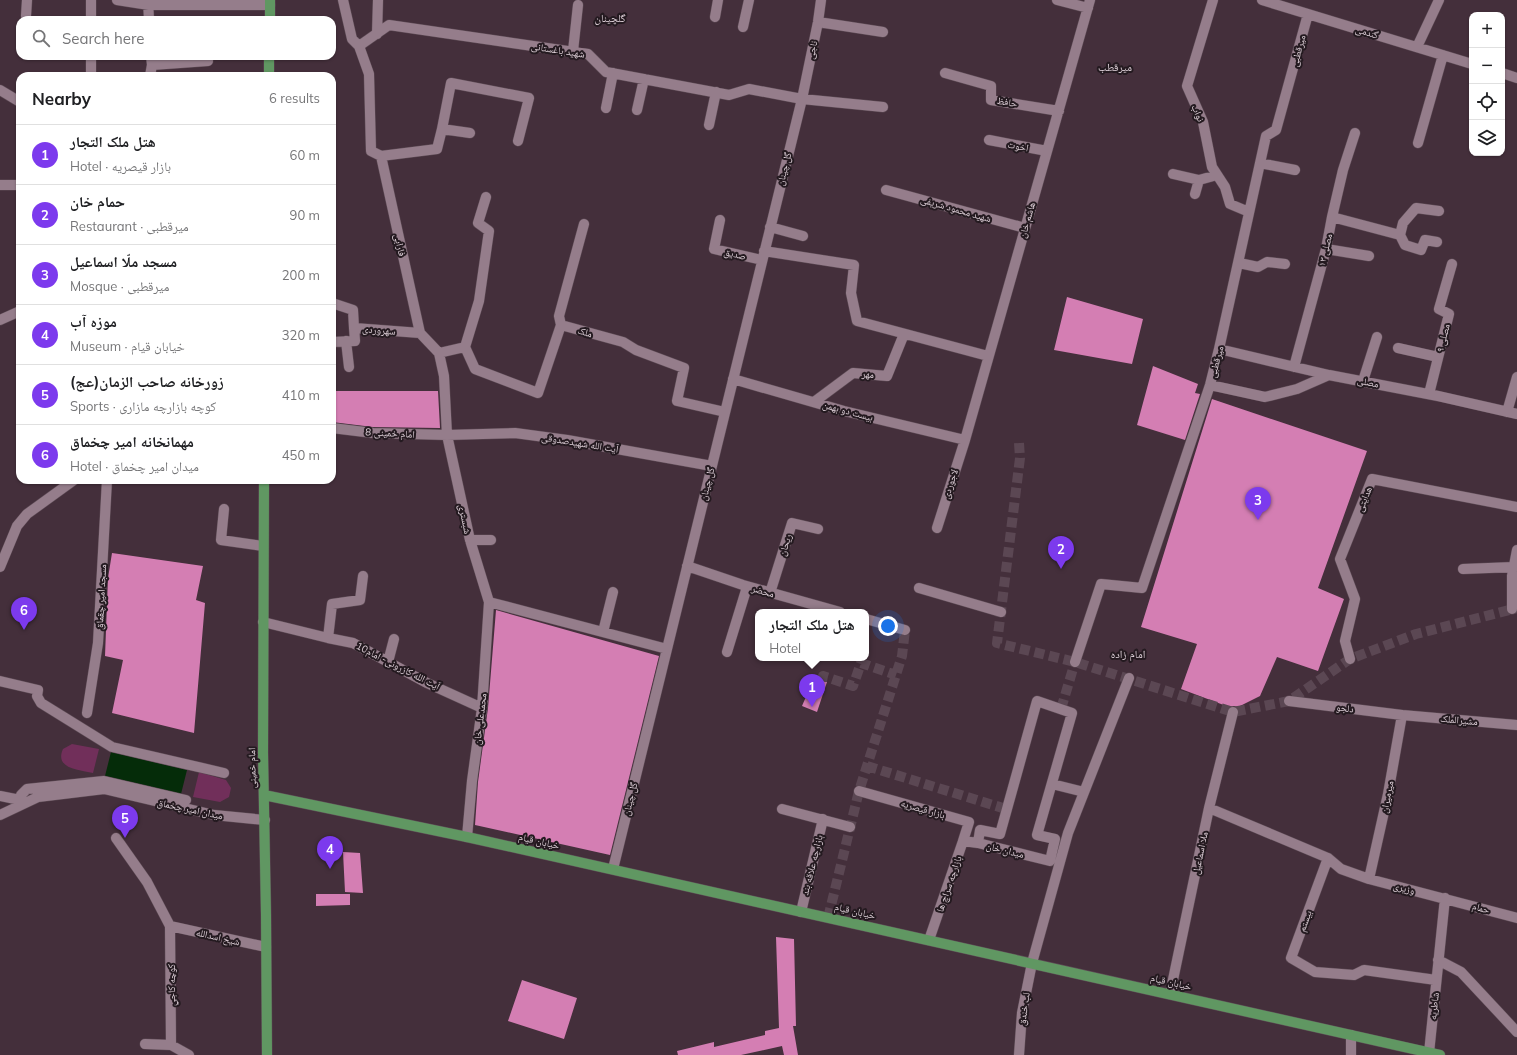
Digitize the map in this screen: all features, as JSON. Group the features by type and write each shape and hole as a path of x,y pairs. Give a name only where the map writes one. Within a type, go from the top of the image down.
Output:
{"main road":[{"path":"270,2 270,16"},
{"path":"269,60 269,72"},
{"name":"امام خمینی","path":"264,484 263,622 267,1055"},
{"name":"خیابان قیام","path":"264,795 613,869 1440,1055"}],"street":[{"path":"26,16 27,0"},
{"path":"91,0 91,16"},
{"path":"117,0 148,2 270,2"},
{"path":"344,0 352,39 359,46"},
{"path":"377,34 378,0"},
{"path":"715,17 718,0"},
{"path":"743,28 749,0"},
{"name":"ناجی","path":"802,99 818,22 821,0"},
{"path":"1057,0 1089,4"},
{"name":"نواب","path":"1213,0 1187,86 1203,122 1212,167 1225,187 1230,204 1249,212"},
{"name":"گندمی","path":"1262,0 1469,63"},
{"path":"1416,47 1439,0"},
{"path":"148,2 150,16"},
{"name":"هاشم خان","path":"964,440 1089,4"},
{"path":"573,51 578,5"},
{"name":"میرقطبی","path":"1075,662 1101,584 1142,588 1210,385 1220,349 1266,136 1276,130 1308,14"},
{"path":"818,22 883,32"},
{"name":"شهید باغستانی","path":"359,46 389,25 588,54 606,72 729,95 749,89 802,99 883,107"},
{"name":"فارابی","path":"359,46 369,74 371,151 381,156 420,334"},
{"path":"1418,143 1443,55"},
{"path":"91,60 91,72"},
{"path":"151,72 152,61 208,61"},
{"path":"606,108 613,73"},
{"name":"حافظ","path":"945,73 991,86 991,100 1059,111"},
{"path":"1505,74 1517,78"},
{"path":"637,110 644,79"},
{"path":"381,156 437,148 452,83 529,98 518,141"},
{"path":"0,90 16,100"},
{"path":"709,124 716,92"},
{"name":"گل چینان","path":"613,869 802,99"},
{"path":"442,130 470,132"},
{"name":"مصلی ۱۳","path":"1294,367 1326,249 1343,170 1354,133"},
{"name":"اخوت","path":"989,140 1047,151"},
{"path":"1260,163 1295,170"},
{"path":"1174,174 1199,180 1217,176"},
{"path":"1195,194 1199,180"},
{"path":"0,185 16,185"},
{"name":"شهید محمود شریفی","path":"886,190 1025,228"},
{"path":"486,197 478,223 489,231 479,301 465,347 475,369 538,393 561,325 559,316 584,224"},
{"path":"1436,242 1425,240 1421,250 1405,245 1400,235 1403,222 1416,208 1439,211"},
{"path":"1332,217 1400,235"},
{"name":"صدیق","path":"720,220 714,249 763,256"},
{"path":"770,227 803,236"},
{"path":"1326,249 1369,256"},
{"path":"763,256 854,265 851,293 857,321 988,356"},
{"path":"1239,263 1258,267 1267,262 1285,264"},
{"name":"مصلی ۹","path":"1429,394 1449,314 1439,309 1452,264"},
{"name":"سهروردی","path":"336,304 353,310 354,328 420,334"},
{"path":"0,320 16,313"},
{"name":"ملک","path":"561,325 623,342 636,350 684,368 677,400 725,412"},
{"path":"336,342 355,341 354,328"},
{"path":"420,334 439,353 465,347"},
{"name":"مهر","path":"814,402 853,373 887,376 904,334"},
{"path":"1364,382 1377,337"},
{"path":"346,341 349,367"},
{"path":"1398,348 1438,357"},
{"name":"مصلی","path":"1220,349 1329,375 1429,394 1512,413"},
{"name":"شبستری","path":"439,353 444,376 447,436 470,540 489,602"},
{"path":"1210,385 1265,397 1296,389 1329,375"},
{"path":"1512,413 1517,377"},
{"name":"بیست دو بهمن","path":"733,379 814,402 964,440"},
{"name":"امام خمینی 8","path":"336,428 373,433 447,436"},
{"name":"آیت الله شهیدصدوقی","path":"447,436 515,433 567,440 712,466"},
{"name":"لاجوردی","path":"937,528 964,440"},
{"name":"هدایتی","path":"1350,659 1345,641 1355,599 1340,559 1372,479 1517,506"},
{"path":"0,567 17,526 27,514 68,484"},
{"name":"مسجد امیر چقماق","path":"87,713 98,643 107,484"},
{"path":"224,509 221,540 263,546"},
{"name":"ریحان","path":"770,593 792,523 818,530"},
{"path":"470,540 491,540"},
{"path":"1512,609 1512,576 1517,550"},
{"name":"محضر","path":"688,566 747,586 829,609"},
{"path":"1463,569 1514,567"},
{"path":"328,638 332,604 360,600 363,576"},
{"path":"727,652 747,586"},
{"path":"919,588 1001,612"},
{"path":"602,632 613,592"},
{"path":"489,602 667,649"},
{"name":"محمدعلی خان","path":"467,837 472,781 482,708 489,602"},
{"path":"869,620 905,630"},
{"name":"آیت الله کازرونی- امام10","path":"263,622 353,643 427,683 482,708"},
{"path":"388,662 394,639"},
{"name":"لب خندق","path":"1019,1055 1022,1013 1032,963 1060,860 1068,833 1129,678"},
{"path":"0,681 38,690 37,696 41,703 112,747 224,773"},
{"name":"میدان خان","path":"1036,701 1072,713 1052,784 1037,835 1055,839 1050,861 978,843 980,830 1000,834 1036,701"},
{"name":"دلجو","path":"1289,702 1402,715"},
{"name":"ملا اسماعیل","path":"1170,994 1209,808 1233,712"},
{"name":"مشیرالملک","path":"1402,715 1517,725"},
{"name":"میرمیران","path":"1369,879 1388,794 1402,715"},
{"name":"میدان امیر چخماق","path":"0,796 20,800 21,795 27,789 104,781 186,800"},
{"path":"1052,784 1084,792"},
{"name":"میدان امیر چخماق","path":"0,815 38,797 104,789 214,815 265,820"},
{"name":"بازار قیصریه","path":"859,791 968,822 963,841"},
{"name":"وزیری","path":"1209,808 1328,858 1341,869 1369,879 1445,898"},
{"path":"782,809 850,827"},
{"name":"بازارچه علاقه بند","path":"801,912 823,819"},
{"path":"116,838 147,882 170,926"},
{"path":"963,841 978,843"},
{"name":"بازارچه سراچ ها","path":"929,940 963,841"},
{"path":"1050,857 1060,860"},
{"name":"بیستم","path":"1328,858 1291,958 1315,972 1354,975 1364,970 1436,980"},
{"path":"1445,898 1438,960 1461,972 1517,1032"},
{"name":"حمام","path":"1445,898 1517,918"},
{"name":"شیخ اسدالله","path":"170,926 266,947"},
{"name":"کوچه کاجي","path":"170,926 171,1045"},
{"name":"شاطریه","path":"1428,1052 1438,960"},
{"path":"1351,1035 1351,1055"},
{"path":"145,1044 171,1045 188,1055"}],"shaded area":[{"path":"72,744 99,749 93,773 75,769 65,765 62,761 61,756 63,749"},
{"path":"111,752 187,770 181,794 105,776"},
{"path":"199,772 226,780 231,788 229,797 220,802 193,797"}],"building":[{"path":"1067,297 1143,319 1132,364 1054,350"},
{"path":"1153,366 1198,384 1195,393 1200,394 1185,440 1137,425"},
{"path":"336,391 438,391 440,428 373,427 336,422"},
{"path":"1212,399 1367,451 1318,588 1344,599 1318,671 1277,657 1260,696 1238,707 1229,707 1181,689 1197,644 1141,627"},
{"path":"112,553 203,566 196,600 205,603 194,733 112,713 123,660 105,656 108,578"},
{"path":"496,610 659,656 610,855 475,825 478,782 488,708"},
{"path":"814,678 827,682 817,712 802,706"},
{"path":"343,852 360,853 363,893 345,892"},
{"path":"316,894 350,894 350,905 316,906"},
{"path":"776,937 794,939 796,1026 793,1026 798,1055 784,1055 782,1046 741,1055 678,1055 677,1051 714,1042 714,1047 765,1035 765,1031 779,1028"},
{"path":"522,980 577,998 564,1039 508,1021"}],"tunnel":[{"path":"1019,443 1020,458 997,643 1075,662 1233,712 1289,701 1350,659 1416,634 1517,608"},
{"path":"828,918 859,791 902,656 905,630"},
{"path":"1061,709 1075,662"},
{"path":"822,681 823,676 853,686 861,663 896,675"},
{"path":"867,766 1006,809"}],"place":[{"name":"مسجد ملّا اسماعیل","path":"1258,520"},
{"name":"حمام خان","path":"1061,569"},
{"name":"مهمانخانه امیر چخماق","path":"24,630"},
{"name":"هتل ملک التجار","path":"812,707"},
{"name":"زورخانه صاحب الزمان(عج)","path":"125,838"},
{"name":"موزه آب","path":"330,869"}],"district":[{"name":"گلچینان","path":"610,18"},
{"name":"میرقطب","path":"1115,67"},
{"name":"امام زاده","path":"1128,654"}]}
